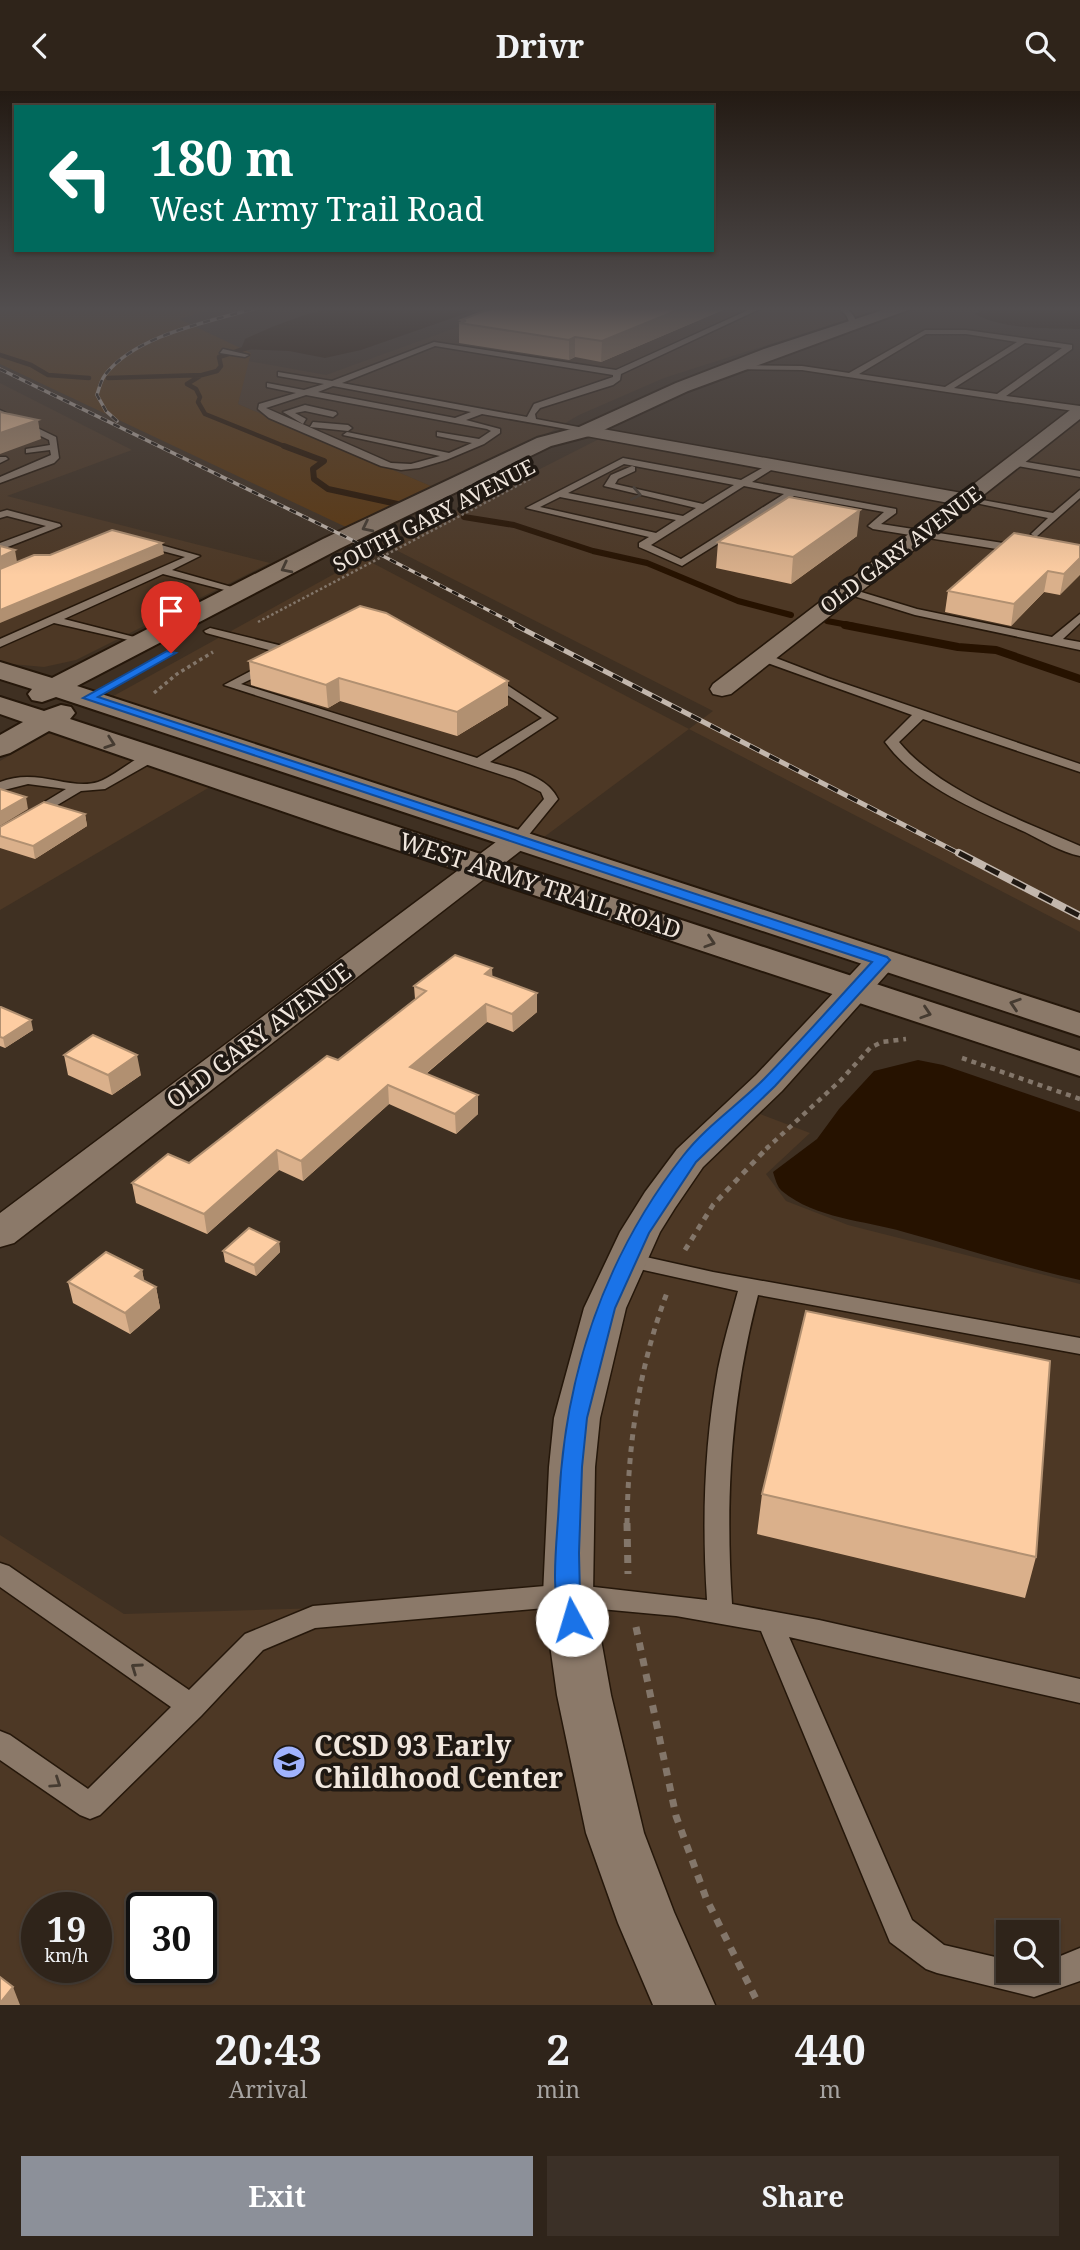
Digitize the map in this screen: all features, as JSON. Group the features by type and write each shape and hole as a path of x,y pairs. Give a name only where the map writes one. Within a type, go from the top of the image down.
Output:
{"street":[{"path":"586,431 666,396"},
{"name":"OLD GARY AVENUE","path":"722,689 1080,410"},
{"path":"586,431 966,501"},
{"name":"SOUTH GARY AVENUE","path":"4,710 55,687 331,544 544,442 586,431"},
{"name":"SOUTH GARY AVENUE","path":"0,747 111,686 213,641 367,548 572,446 586,431"},
{"name":"WEST ARMY TRAIL ROAD","path":"0,670 55,687 111,686 869,975 1080,1064"},
{"name":"WEST ARMY TRAIL ROAD","path":"4,710 46,721 482,867 869,975 1080,1025"},
{"name":"OLD GARY AVENUE","path":"0,1233 518,839"},
{"path":"684,2005 648,1923 615,1833 584,1695 568,1595 572,1467 577,1418 605,1308 659,1201 690,1158 769,1083 869,975"}],"lane":[{"path":"296,396 273,401 262,406 262,409 272,416 377,462 404,467 433,461 497,432 490,427 329,396"},
{"path":"297,408 296,404 307,396"},
{"path":"402,396 586,431"},
{"path":"532,421 531,414 537,406 568,396"},
{"path":"995,396 1080,410"},
{"path":"252,397 273,401"},
{"path":"333,414 297,408 287,412 313,425 454,453"},
{"path":"457,421 482,411"},
{"path":"0,413 53,439 55,456 51,461 0,480"},
{"path":"440,434 482,441"},
{"path":"29,451 54,447"},
{"path":"658,536 531,508 623,461 892,511 873,526 920,535 968,539 1030,552"},
{"path":"1015,463 1080,474"},
{"path":"642,464 614,477 609,486 704,507"},
{"path":"773,465 643,545 682,562 793,492"},
{"path":"1036,534 1080,493"},
{"path":"558,494 685,519"},
{"path":"966,501 1055,516"},
{"path":"0,515 7,513 56,526 6,541 0,547"},
{"path":"0,643 6,635 52,619 195,556 130,540"},
{"path":"162,571 240,591"},
{"path":"848,591 915,612 1080,646"},
{"path":"1055,640 1080,617"},
{"path":"52,619 142,642"},
{"path":"213,641 303,649 230,685 520,776 547,790 551,799 518,839"},
{"path":"763,657 824,681 1080,768"},
{"path":"479,763 551,718 481,674"},
{"path":"920,714 892,742 898,754 937,783 1080,852"},
{"path":"0,787 7,783 49,781 78,787 100,786 151,757"},
{"path":"0,835 78,787"},
{"path":"628,1260 750,1286 1080,1346"},
{"path":"720,1613 715,1546 719,1456 729,1370 750,1286"},
{"path":"0,1573 192,1707"},
{"path":"0,1744 90,1806 192,1707 254,1642 313,1617 568,1595 676,1605 819,1630 1080,1691"},
{"path":"770,1622 901,1931 937,1958 1034,1982 1075,1968 1080,1963"}],"path":[{"path":"252,625 535,477"},
{"path":"148,696 213,641"}],"shaded area":[{"path":"0,396 26,396 132,450 7,496 270,563 76,660 44,667 0,663"},
{"path":"69,396 240,396 238,404 433,487 348,528"},
{"path":"240,396 622,396 433,487 238,404"},
{"path":"1080,421 1080,932 689,729 713,711 388,546 601,438 974,505"},
{"path":"363,558 689,729 544,837 108,699"},
{"path":"52,731 215,784 0,910 0,761"},
{"path":"918,1060 943,1065 1080,1112 1080,1280 825,1213 795,1200 780,1189 773,1172 817,1139 839,1109 874,1071"},
{"path":"755,1112 810,1133 766,1174 786,1201 848,1225 1080,1284 1080,2005 707,2005 633,1805 598,1652 589,1524 600,1390 622,1307 664,1224 702,1160"},
{"name":"CCSD 93 Early Childhood Center","path":"0,1535 124,1614 557,1601 665,2005 0,2005"}],"building":[{"path":"0,412 38,420 0,433"},
{"path":"789,497 860,510 793,557 718,542"},
{"path":"112,530 162,543 0,610 0,569 34,555 50,555"},
{"path":"1014,533 1080,545 1080,558 1064,574 1048,571 1014,604 948,591"},
{"path":"0,546 15,550 0,557"},
{"path":"360,606 386,613 508,681 457,712 339,678 326,685 249,661"},
{"path":"0,789 26,797 0,812"},
{"path":"44,802 85,814 33,846 0,836 0,827"},
{"path":"455,955 492,968 485,974 537,993 512,1014 486,1004 410,1067 478,1095 455,1114 388,1085 301,1161 277,1150 204,1214 132,1183 168,1154 189,1163 327,1056 338,1060 426,991 414,986"},
{"path":"0,1007 31,1020 3,1038 0,1037"},
{"path":"93,1035 137,1055 108,1075 64,1055"},
{"path":"249,1228 279,1242 254,1265 223,1251"},
{"path":"106,1252 142,1270 135,1276 156,1287 125,1313 68,1282"},
{"path":"806,1311 1050,1361 1036,1557 762,1494"},
{"path":"0,1977 13,1987 0,2003"}],"waterway":[{"path":"200,396 198,402 205,414 285,446"},
{"path":"285,446 324,461 313,469 314,479 328,489 402,505"},
{"path":"285,446 289,448"},
{"path":"464,517 514,525 593,551 647,563 738,601 791,615"},
{"path":"827,621 854,626"},
{"path":"845,625 958,647 996,650 1080,679"}],"railway":[{"path":"56,396 346,537 519,626"},
{"path":"98,396 106,411 117,421"},
{"path":"515,625 962,855"},
{"path":"959,853 1080,916"}],"place":[{"name":"CCSD 93 Early Childhood Center","path":"289,1762"}],"route":[{"path":"171,653 88,698 882,960 769,1083 690,1158 640,1233 605,1308 577,1418 568,1553 568,1595 572,1620"}]}
